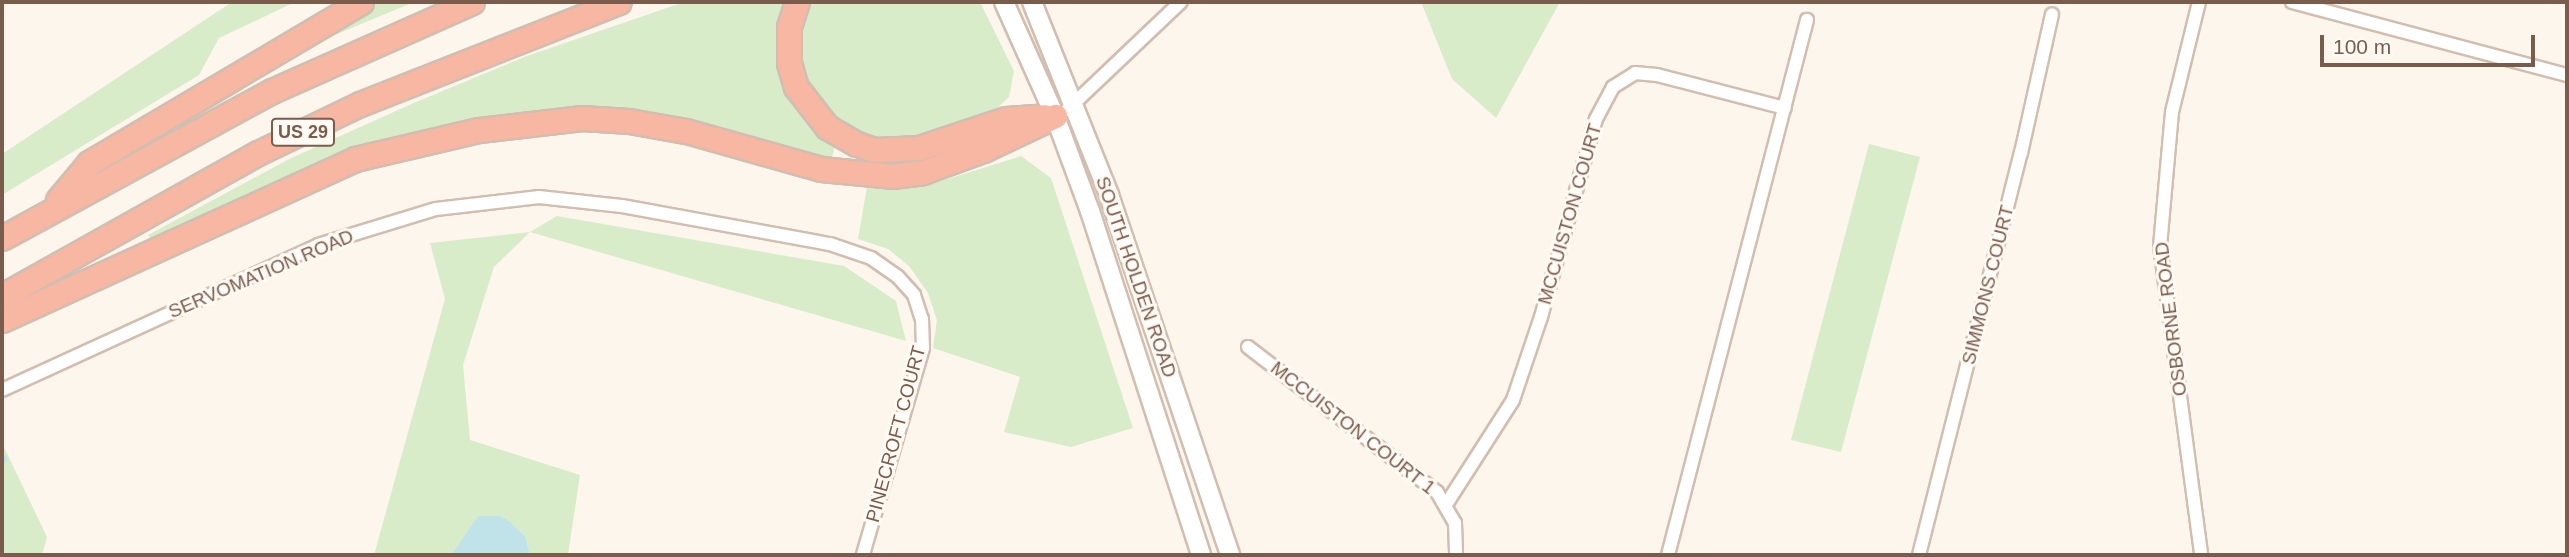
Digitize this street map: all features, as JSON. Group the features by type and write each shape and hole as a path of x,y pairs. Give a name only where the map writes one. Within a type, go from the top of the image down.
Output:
{"highway":[{"path":"47,212 89,163 361,2"},
{"name":"US 29","path":"2,238 272,91 472,2"},
{"name":"US 29","path":"2,296 246,160 360,104 620,2"},
{"path":"797,2 789,27 789,62 796,87 827,128 857,144 899,151 1006,119 1065,111"},
{"path":"2,320 355,159 479,130 582,118 629,121 685,131 821,169 892,176 923,172 983,150 1065,111"}],"main road":[{"name":"SOUTH HOLDEN ROAD","path":"1004,2 1065,111 1230,555"},
{"name":"SOUTH HOLDEN ROAD","path":"1032,2 1201,555"}],"street":[{"path":"1065,111 1181,2"},
{"name":"OSBORNE ROAD","path":"2199,2 2172,113 2162,186 2160,247 2201,555"},
{"path":"2292,2 2567,75"},
{"name":"SIMMONS COURT","path":"1919,555 2052,14"},
{"path":"1668,555 1807,20"},
{"name":"MCCUISTON COURT","path":"1447,503 1513,400 1541,317 1596,119 1613,87 1635,73 1657,75 1785,108"},
{"name":"SERVOMATION ROAD","path":"2,390 318,245 436,209 494,200 539,197 622,206 830,244 871,258 898,277"},
{"name":"PINECROFT COURT","path":"863,555 923,348 922,319 915,295 898,277"},
{"name":"MCCUISTON COURT 1","path":"1248,347 1447,503 1455,523 1456,555"}],"green space":[{"path":"232,2 295,2 219,38 199,75 2,195 2,154"},
{"path":"378,2 414,2 280,58"},
{"path":"684,2 785,2 778,40 779,71 792,103 835,146 832,158 602,110 534,112 374,145 296,172 150,238 148,235 291,158 416,102 527,56"},
{"path":"807,2 980,2 1014,71 1009,97 994,111 908,141 876,140 836,125 801,77 799,20"},
{"path":"1421,2 1560,2 1496,118 1452,79"},
{"path":"1869,144 1920,157 1841,452 1791,440"},
{"path":"1021,156 1051,178 1133,428 1071,447 1004,432 1020,377 933,348 937,320 928,293 909,266 888,249 858,239 867,187 932,184"},
{"path":"557,216 844,266 896,301 906,341 530,232"},
{"path":"530,232 494,267 463,365 470,440 580,475 568,555 530,555 525,536 500,516 478,516 451,555 374,555 445,299 430,243"},
{"path":"2,443 47,537 42,555 2,555"}],"water":[{"path":"478,516 500,516 510,522 525,536 530,555 451,555"}],"waterway":[{"path":"2,462 4,458"}]}
